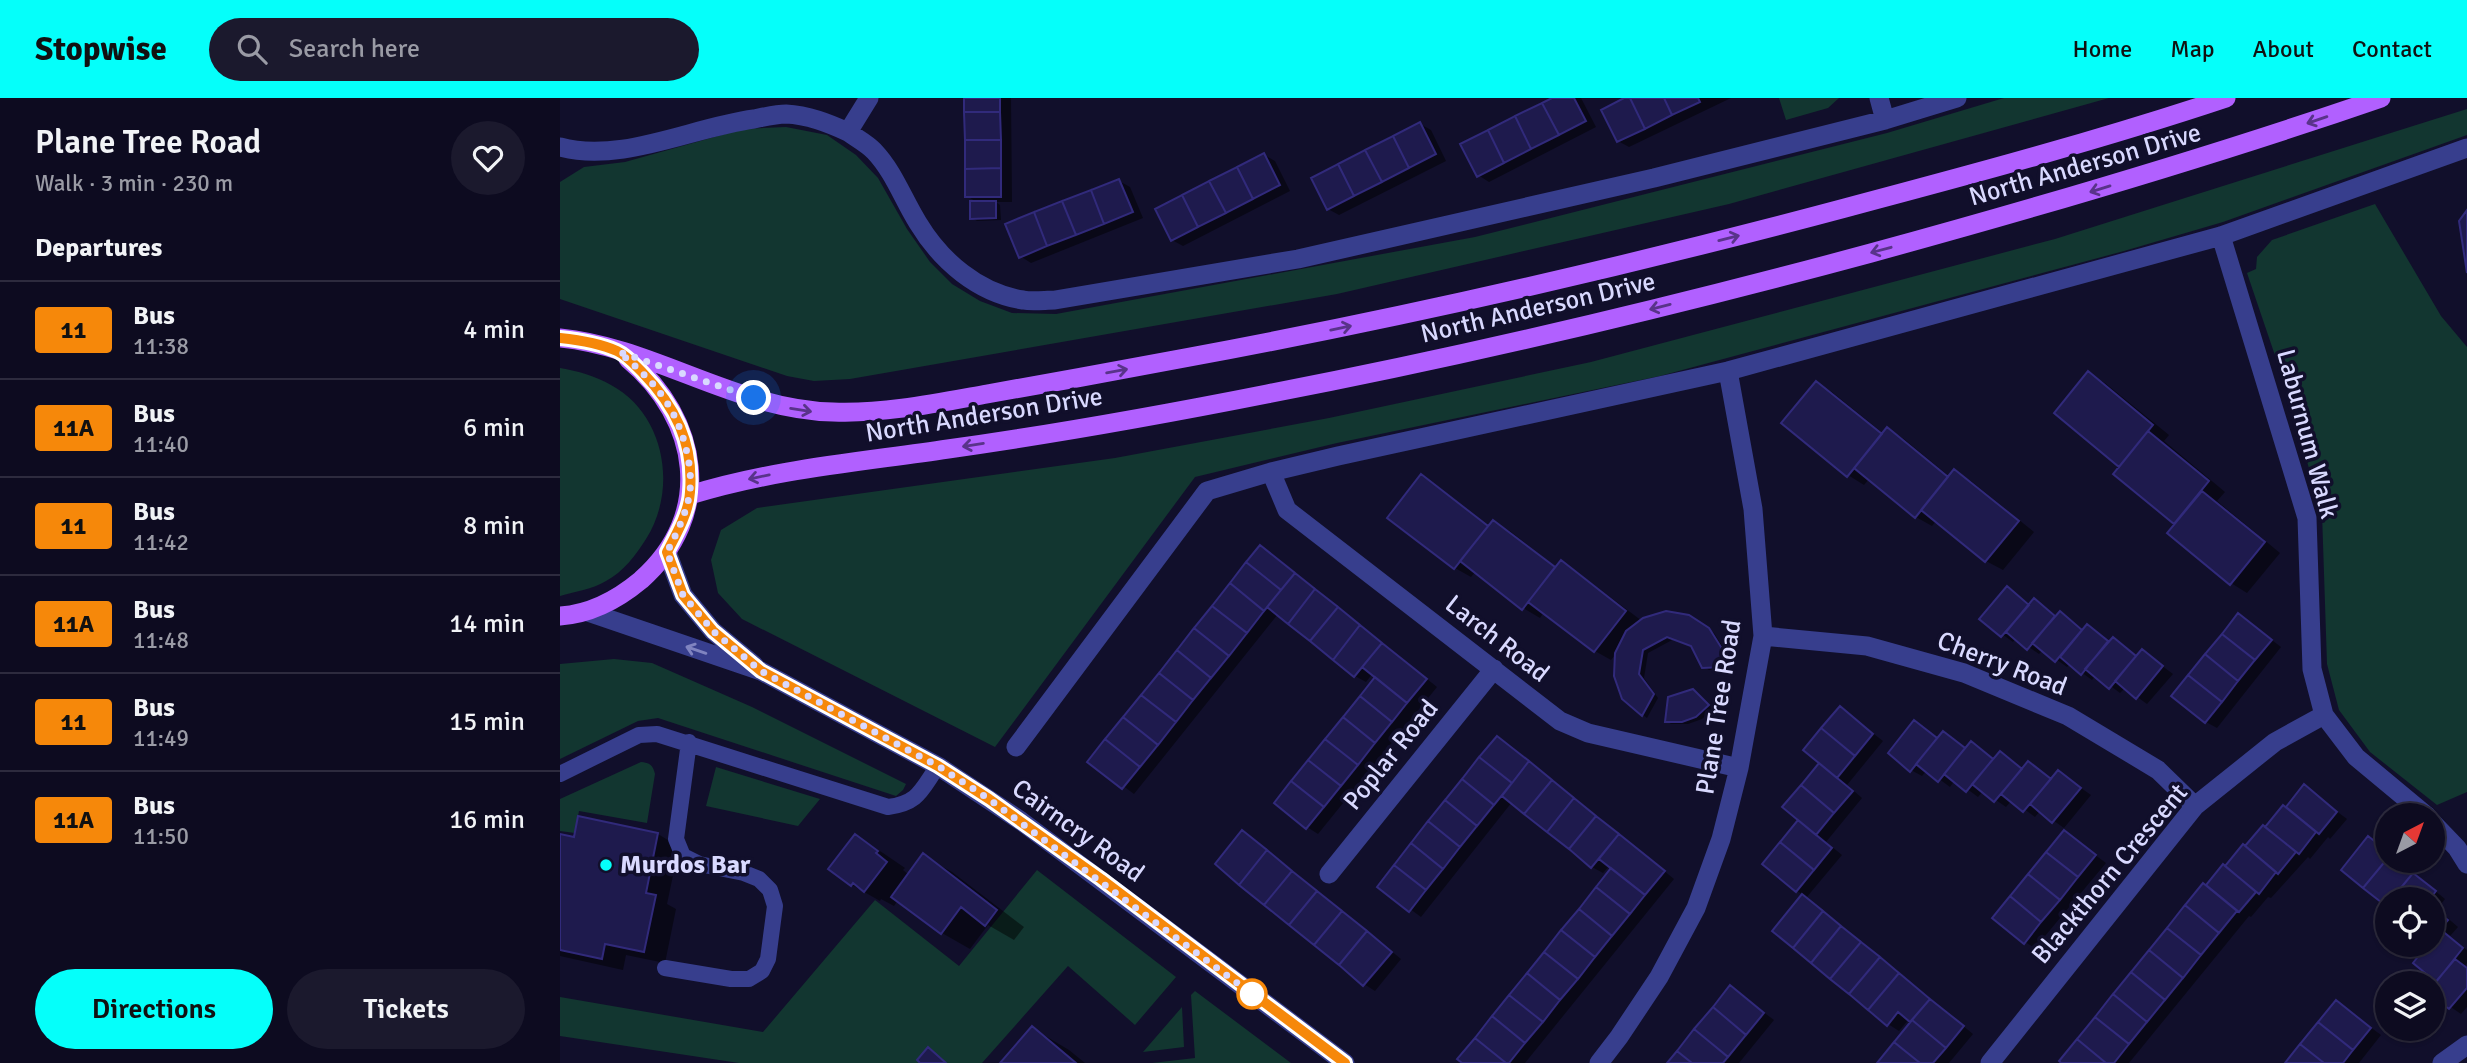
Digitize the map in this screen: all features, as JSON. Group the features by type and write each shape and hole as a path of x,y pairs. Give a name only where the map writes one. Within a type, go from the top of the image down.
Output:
{"main road":[{"name":"North Anderson Drive","path":"560,338 586,341 718,387 803,411 850,412 960,399 1313,334 1547,284 2008,165 2226,98"},
{"name":"North Anderson Drive","path":"690,495 728,483 798,470 1041,435 1262,395 1600,322 1804,271 2068,199 2201,159 2381,98"},
{"path":"560,617 588,612 623,595 649,573 667,552 690,495 690,464 673,409 648,378 619,352"}],"street":[{"path":"848,132 869,98"},
{"path":"1879,98 1885,120"},
{"path":"560,147 576,152 607,152 738,121 785,114 819,120 848,132 872,149 890,170 918,223 938,252 960,273 994,290 1023,300 1055,300 1298,259 1654,177 1885,120 1957,98"},
{"path":"1016,747 1207,491 1271,472 1728,371 2221,236 2467,148"},
{"name":"Laburnum Walk","path":"2221,236 2307,518 2312,669 2324,715 2356,757 2411,803"},
{"name":"Plane Tree Road","path":"1599,1063 1659,977 1696,908 1721,839 1739,768 1763,636 1753,509 1728,371"},
{"name":"Larch Road","path":"1271,472 1287,510 1560,720 1588,733 1739,768"},
{"name":"Cairncry Road","path":"667,552 683,595 713,631 761,671"},
{"name":"Cairncry Road","path":"588,612 761,671 938,766 1021,821 1345,1063"},
{"name":"Cherry Road","path":"1763,636 1867,646 1964,673 2068,716 2158,770 2195,806"},
{"name":"Poplar Road","path":"1329,874 1494,669"},
{"name":"Blackthorn Crescent","path":"1990,1063 2195,806 2275,743 2324,715"},
{"path":"2445,836 2467,864"},
{"path":"2442,1063 2467,1045"}],"lane":[{"path":"560,774 639,736 657,734 888,807 907,804 920,792 938,766"},
{"path":"665,968 731,979 749,979 762,971 768,959 775,906 770,890 759,879 744,873 699,864 683,856 676,839 689,742"}],"green space":[{"path":"1779,98 1839,98 1828,108 1786,120"},
{"path":"2004,98 2109,98 1729,204 1337,294 850,379 814,381 787,376 560,299 560,182 584,167 625,162 743,129 786,127 827,135 856,155 878,178 907,229 930,262 952,284 980,301 1012,313 1056,314 1475,237 1887,133"},
{"path":"2467,109 2467,135 2223,222 2124,251 1660,376 1337,443 1195,477 995,747 742,619 718,593 711,560 721,530 757,508 1115,458 1329,418 1591,362 2055,239"},
{"path":"2375,204 2441,316 2467,347 2467,792 2442,803 2434,803 2370,752 2339,710 2327,664 2322,513 2283,379 2247,273 2256,269 2257,257 2272,240"},
{"path":"560,368 599,379 629,398 644,414 654,433 661,454 663,476 662,498 656,519 629,563 601,584 560,596"},
{"path":"614,659 652,663 752,707 906,784 896,796 658,718 638,721 560,759 560,664"},
{"path":"641,762 651,765 655,774 647,823 579,811 575,833 560,831 560,799"},
{"path":"716,767 820,799 798,826 706,806"},
{"path":"1037,870 1176,977 1135,1025 1068,966 982,1063 946,1063 928,1048 917,1060 920,1063 739,1063 560,1036 560,997 763,1032 875,900 959,966"},
{"path":"1195,991 1291,1063 1152,1063 1195,1058 1191,995"},
{"path":"1182,1007 1184,1047 1143,1052"}],"building":[{"path":"964,98 1000,98 1000,112 964,112"},
{"path":"1552,98 1574,98 1586,121 1559,135 1542,103"},
{"path":"1624,98 1630,98 1645,129 1617,142 1601,110"},
{"path":"1630,98 1664,98 1672,115 1645,129"},
{"path":"1664,98 1698,98 1700,102 1672,115"},
{"path":"1542,103 1559,135 1531,149 1515,116"},
{"path":"964,112 1000,112 1001,140 965,140"},
{"path":"1515,116 1531,149 1504,163 1488,130"},
{"path":"1420,122 1436,154 1409,168 1393,136"},
{"path":"1488,130 1504,163 1477,177 1460,144"},
{"path":"1393,136 1409,168 1382,182 1365,150"},
{"path":"965,140 1001,140 1001,168 965,169"},
{"path":"1365,150 1382,182 1354,196 1338,164"},
{"path":"1264,153 1280,185 1253,199 1237,167"},
{"path":"1338,164 1354,196 1327,210 1311,178"},
{"path":"1237,167 1253,199 1226,213 1209,181"},
{"path":"1001,168 1001,197 965,197 965,169"},
{"path":"1119,179 1133,212 1104,224 1091,190"},
{"path":"1209,181 1226,213 1198,227 1182,195"},
{"path":"1091,190 1104,224 1076,235 1062,201"},
{"path":"1182,195 1198,227 1171,241 1155,209"},
{"path":"970,201 996,201 996,218 970,219"},
{"path":"1062,201 1076,235 1047,246 1034,212"},
{"path":"2467,210 2467,273 2459,221"},
{"path":"1034,212 1047,246 1019,258 1005,224"},
{"path":"2088,371 2153,425 2119,467 2054,413"},
{"path":"1816,381 1882,434 1847,477 1781,423"},
{"path":"1887,427 1948,477 1915,518 1854,468"},
{"path":"2148,431 2209,481 2174,524 2113,474"},
{"path":"1954,469 2019,521 1985,562 1921,510"},
{"path":"1421,474 1488,526 1454,569 1387,518"},
{"path":"2202,491 2265,542 2230,585 2167,533"},
{"path":"1493,520 1555,567 1522,610 1460,561"},
{"path":"1260,545 1295,573 1281,590 1246,562"},
{"path":"1561,560 1626,611 1594,652 1528,602"},
{"path":"1246,562 1281,590 1264,611 1230,583"},
{"path":"1295,573 1315,589 1288,624 1267,607"},
{"path":"1230,583 1264,611 1247,633 1212,606"},
{"path":"2007,586 2029,605 2001,637 1979,619"},
{"path":"1315,589 1338,607 1310,641 1288,624"},
{"path":"2034,598 2055,616 2027,650 2006,632"},
{"path":"1212,606 1247,633 1229,656 1194,628"},
{"path":"1338,607 1360,625 1333,660 1310,641"},
{"path":"1666,611 1689,615 1709,628 1721,647 1724,667 1702,668 1691,646 1667,637 1643,650 1639,674 1654,694 1642,716 1622,699 1614,676 1615,653 1626,631 1643,618"},
{"path":"2060,611 2082,630 2055,662 2032,643"},
{"path":"2238,613 2272,640 2255,660 2222,634"},
{"path":"2087,624 2108,641 2081,675 2060,657"},
{"path":"1360,625 1382,643 1354,677 1333,660"},
{"path":"1194,628 1229,656 1211,678 1177,650"},
{"path":"2222,634 2255,660 2238,681 2205,654"},
{"path":"2113,637 2136,656 2109,689 2085,669"},
{"path":"1382,643 1427,679 1407,703 1362,667"},
{"path":"2142,649 2163,666 2136,699 2115,681"},
{"path":"1177,650 1211,678 1193,700 1159,673"},
{"path":"2205,654 2238,681 2222,702 2188,675"},
{"path":"1159,673 1193,700 1176,722 1141,695"},
{"path":"2188,675 2222,702 2205,723 2171,696"},
{"path":"1375,677 1407,703 1392,722 1360,696"},
{"path":"1693,689 1709,705 1696,717 1682,722 1665,722 1668,697"},
{"path":"1141,695 1176,722 1158,745 1123,717"},
{"path":"1360,696 1392,722 1375,743 1343,717"},
{"path":"1840,706 1873,734 1855,756 1821,728"},
{"path":"1123,717 1158,745 1140,767 1105,739"},
{"path":"1343,717 1375,743 1358,765 1325,739"},
{"path":"1914,720 1937,738 1910,772 1888,753"},
{"path":"1821,728 1855,756 1837,778 1803,750"},
{"path":"1943,731 1965,748 1938,782 1916,764"},
{"path":"1497,736 1529,761 1512,783 1479,757"},
{"path":"1105,739 1140,767 1122,789 1087,762"},
{"path":"1325,739 1358,765 1341,786 1308,760"},
{"path":"1971,741 1993,759 1966,792 1944,774"},
{"path":"2000,751 2022,769 1994,802 1972,784"},
{"path":"1479,757 1512,783 1494,805 1462,779"},
{"path":"1308,760 1341,786 1324,807 1291,781"},
{"path":"1529,761 1552,780 1524,814 1502,796"},
{"path":"2028,761 2051,779 2023,812 2001,794"},
{"path":"1819,763 1853,791 1834,813 1801,785"},
{"path":"2058,770 2081,788 2052,823 2030,804"},
{"path":"1462,779 1494,805 1477,826 1445,800"},
{"path":"1552,780 1574,798 1547,832 1524,814"},
{"path":"1291,781 1324,807 1306,829 1274,803"},
{"path":"2304,784 2337,812 2319,834 2286,807"},
{"path":"1801,785 1834,813 1816,835 1782,807"},
{"path":"1574,798 1596,816 1569,849 1547,832"},
{"path":"1445,800 1477,826 1460,847 1428,821"},
{"path":"2283,805 2316,832 2299,854 2265,827"},
{"name":"Murdos Bar","path":"578,816 658,833 646,893 656,895 644,952 605,944 602,959 560,950 560,834 574,837"},
{"path":"1596,816 1619,834 1591,868 1569,849"},
{"path":"1798,820 1832,848 1814,870 1780,842"},
{"path":"1428,821 1460,847 1443,869 1411,843"},
{"path":"2263,825 2296,852 2278,874 2245,846"},
{"path":"1242,830 1267,850 1239,885 1215,864"},
{"path":"2064,830 2096,855 2078,877 2046,852"},
{"path":"855,834 878,851 876,853 887,862 864,892 828,869"},
{"path":"1619,834 1665,871 1645,895 1599,859"},
{"path":"2368,836 2375,842 2375,873 2363,888 2341,870"},
{"path":"1780,842 1814,870 1796,892 1762,864"},
{"path":"1411,843 1443,869 1426,890 1394,865"},
{"path":"2243,844 2276,872 2259,894 2225,866"},
{"path":"1267,850 1292,871 1264,905 1239,885"},
{"path":"2046,852 2078,877 2060,900 2028,874"},
{"path":"923,853 997,910 985,926 961,907 941,934 891,897"},
{"path":"2223,864 2256,892 2239,912 2206,885"},
{"path":"1394,865 1426,890 1409,912 1377,887"},
{"path":"1611,868 1645,895 1630,914 1596,887"},
{"path":"1292,871 1317,891 1289,925 1264,905"},
{"path":"2375,873 2413,873 2402,887 2375,887 2375,897 2363,888"},
{"path":"2413,873 2431,887 2402,887"},
{"path":"2028,874 2060,900 2041,922 2010,896"},
{"path":"2203,883 2237,911 2219,933 2185,905"},
{"path":"1596,887 1630,914 1612,936 1579,909"},
{"path":"1317,891 1342,911 1314,945 1289,925"},
{"path":"1802,894 1823,911 1793,948 1772,931"},
{"path":"2010,896 2041,922 2024,944 1992,918"},
{"path":"2185,905 2219,933 2201,955 2167,928"},
{"path":"1579,909 1612,936 1595,957 1561,930"},
{"path":"1342,911 1367,931 1339,965 1314,945"},
{"path":"1823,911 1841,926 1811,963 1793,948"},
{"path":"1841,926 1861,942 1830,979 1811,963"},
{"path":"2167,928 2201,955 2183,978 2149,950"},
{"path":"1561,930 1595,957 1578,979 1544,952"},
{"path":"1367,931 1392,952 1363,986 1339,965"},
{"path":"2445,933 2463,948 2445,971 2423,971 2413,963 2418,957 2445,957"},
{"path":"1861,942 1880,957 1849,994 1830,979"},
{"path":"2149,950 2183,978 2165,1000 2131,972"},
{"path":"1544,952 1578,979 1560,1000 1527,973"},
{"path":"1880,957 1899,973 1868,1010 1849,994"},
{"path":"2455,959 2467,968 2467,988 2449,1009 2445,1006 2445,971"},
{"path":"2131,972 2165,1000 2147,1022 2113,994"},
{"path":"1527,973 1560,1000 1543,1022 1509,995"},
{"path":"1899,973 1930,999 1910,1022 1898,1012 1887,1026 1868,1010"},
{"path":"1730,985 1764,1013 1746,1035 1713,1007"},
{"path":"2113,994 2147,1022 2129,1044 2095,1017"},
{"path":"1509,995 1543,1022 1525,1043 1492,1016"},
{"path":"1930,999 1964,1026 1946,1048 1912,1020"},
{"path":"2336,1000 2371,1028 2353,1050 2318,1022"},
{"path":"1713,1007 1746,1035 1728,1057 1694,1029"},
{"path":"1492,1016 1525,1043 1509,1063 1475,1038"},
{"path":"2095,1017 2129,1044 2114,1063 2106,1063 2077,1039"},
{"path":"1912,1020 1946,1048 1933,1063 1920,1063 1894,1042"},
{"path":"2318,1022 2353,1050 2343,1063 2324,1063 2300,1044"},
{"path":"1032,1026 1076,1063 1000,1063"},
{"path":"1694,1029 1728,1057 1723,1063 1692,1063 1677,1051"},
{"path":"1475,1038 1506,1063 1462,1063 1457,1059"},
{"path":"2077,1039 2106,1063 2061,1063 2059,1061"},
{"path":"1894,1042 1920,1063 1877,1063"},
{"path":"2300,1044 2324,1063 2285,1063"},
{"path":"928,1047 946,1063 920,1063 917,1060"},
{"path":"1677,1051 1692,1063 1667,1063"}],"bus line":[{"name":"11","path":"560,338 586,341 619,352 648,378 673,409 690,464 690,495 667,552 683,595 713,631 761,671 938,766 989,799 1101,879 1345,1063"}],"place":[{"name":"Murdos Bar","path":"606,865"}],"route":[{"path":"754,398 619,352 648,378 673,409 683,436 690,464 690,495 667,552 683,595 713,631 761,671 938,766 989,799 1101,879 1252,994"}]}
